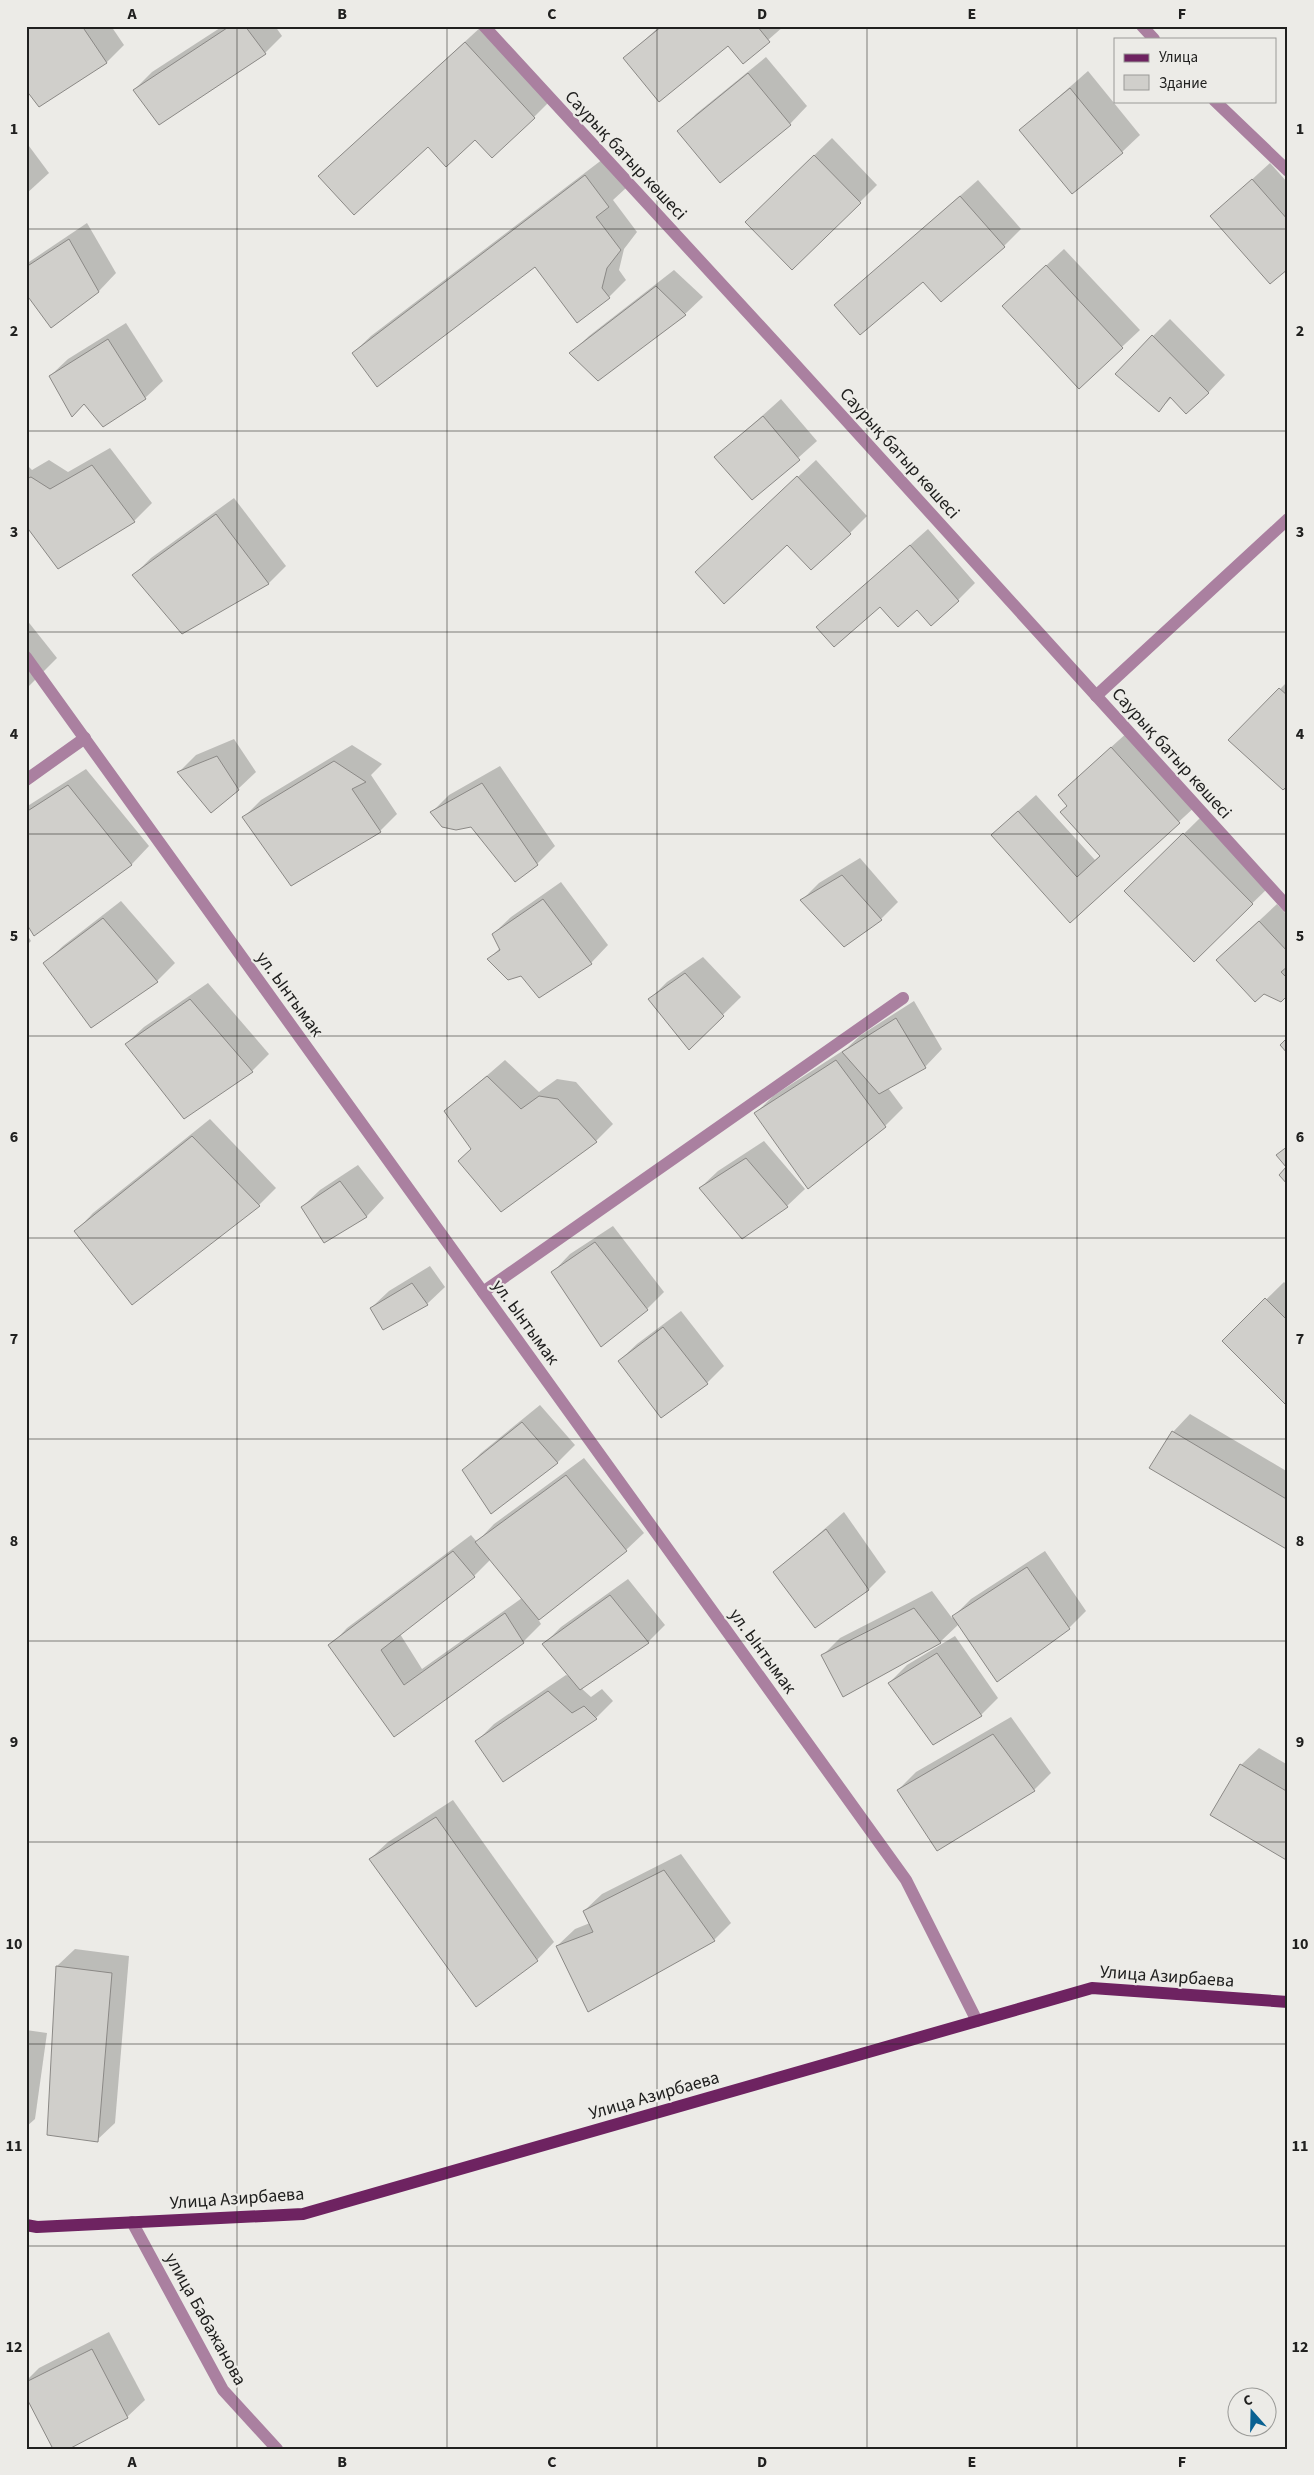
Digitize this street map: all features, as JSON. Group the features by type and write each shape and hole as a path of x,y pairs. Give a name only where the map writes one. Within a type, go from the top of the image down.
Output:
{"main road":[{"name":"Улица Азирбаева","path":"26,2225 37,2227 303,2214 1092,1988 1288,2002"}],"street":[{"name":"Саурық батыр көшесі","path":"484,26 794,363 1288,907"},
{"path":"1142,26 1153,38"},
{"path":"1216,102 1288,171"},
{"path":"1096,696 1288,519"},
{"name":"ул. Ынтымак","path":"26,657 906,1880 977,2022"},
{"path":"26,780 85,738"},
{"path":"483,1292 903,998"},
{"name":"улица Бабажанова","path":"132,2222 223,2390 277,2449"}],"building":[{"path":"26,26 82,26 107,63 39,107 26,90"},
{"path":"230,26 245,26 266,54 159,125 133,90"},
{"path":"662,26 757,26 770,42 743,64 728,46 659,102 623,58"},
{"path":"465,42 535,118 492,158 475,140 446,167 428,147 354,215 318,176"},
{"path":"748,73 791,125 720,183 677,131"},
{"path":"1070,88 1123,153 1072,194 1019,130"},
{"path":"814,155 861,203 792,270 745,222"},
{"path":"585,175 609,207 596,217 621,250 607,268 602,288 610,298 577,323 535,267 377,387 352,353"},
{"path":"1252,179 1288,220 1288,269 1270,284 1210,216"},
{"path":"960,196 1005,247 941,302 923,282 860,335 834,305"},
{"path":"69,239 99,292 51,328 26,294 26,267"},
{"path":"1046,265 1123,348 1079,389 1002,306"},
{"path":"656,286 686,315 598,381 569,353"},
{"path":"1152,335 1209,393 1186,414 1170,397 1159,412 1115,374"},
{"path":"108,339 146,399 103,427 84,404 72,417 49,376"},
{"path":"763,416 800,460 752,500 714,457"},
{"path":"92,465 135,522 58,569 26,526 26,479 31,477 50,489"},
{"path":"797,476 851,534 811,570 787,545 724,604 695,572"},
{"path":"216,514 269,584 182,634 132,575"},
{"path":"910,545 959,601 931,626 917,610 898,627 880,607 834,647 816,627"},
{"path":"1279,688 1288,696 1288,785 1283,790 1228,740"},
{"path":"1111,747 1180,823 1070,923 991,835 1018,811 1077,877 1100,856 1060,812 1067,806 1058,795"},
{"path":"217,756 239,790 211,813 177,772"},
{"path":"334,761 366,782 352,789 381,832 291,886 242,817"},
{"path":"482,783 538,865 515,882 471,827 456,830 442,827 430,812"},
{"path":"68,785 132,865 34,936 26,923 26,812"},
{"path":"1183,833 1253,904 1194,962 1124,891"},
{"path":"842,875 882,920 844,947 800,900"},
{"path":"543,899 592,964 539,998 521,976 508,980 487,959 500,950 492,934"},
{"path":"103,918 158,982 91,1028 43,963"},
{"path":"1259,921 1288,952 1288,966 1281,972 1288,979 1288,995 1281,1002 1264,994 1255,1002 1216,960"},
{"path":"685,973 724,1016 689,1050 648,999"},
{"path":"190,999 253,1072 184,1119 125,1044"},
{"path":"896,1018 926,1068 879,1094 842,1052"},
{"path":"1288,1037 1288,1054 1280,1045"},
{"path":"836,1060 886,1127 808,1189 754,1113"},
{"path":"487,1076 521,1109 539,1096 558,1099 597,1142 501,1212 458,1161 471,1149 444,1111"},
{"path":"192,1136 260,1206 132,1305 74,1231"},
{"path":"1288,1146 1288,1185 1279,1175 1286,1167 1276,1155"},
{"path":"746,1158 788,1207 742,1239 699,1188"},
{"path":"340,1181 367,1217 324,1243 301,1207"},
{"path":"595,1242 648,1310 601,1347 551,1272"},
{"path":"412,1283 428,1305 383,1330 370,1308"},
{"path":"1265,1298 1288,1321 1288,1407 1222,1341"},
{"path":"663,1327 708,1384 661,1418 618,1361"},
{"path":"522,1422 558,1463 491,1514 462,1470"},
{"path":"1172,1431 1288,1500 1288,1550 1149,1468"},
{"path":"566,1475 627,1551 539,1620 475,1542"},
{"path":"826,1529 869,1590 815,1628 773,1572"},
{"path":"453,1551 475,1577 381,1650 404,1685 505,1613 524,1643 394,1737 328,1645"},
{"path":"1027,1567 1070,1629 997,1682 952,1616"},
{"path":"610,1595 649,1643 580,1690 542,1644"},
{"path":"914,1608 941,1643 843,1697 821,1655"},
{"path":"937,1653 982,1716 933,1745 888,1683"},
{"path":"548,1691 572,1713 584,1706 597,1719 503,1782 475,1741"},
{"path":"993,1734 1035,1791 937,1851 897,1790"},
{"path":"1240,1764 1288,1792 1288,1861 1210,1815"},
{"path":"436,1817 538,1961 476,2007 369,1859"},
{"path":"664,1870 715,1941 588,2012 556,1946 593,1932 583,1911"},
{"path":"56,1966 112,1973 98,2142 47,2135"},
{"path":"92,2349 128,2418 69,2449 53,2449 26,2397 26,2382"}]}
